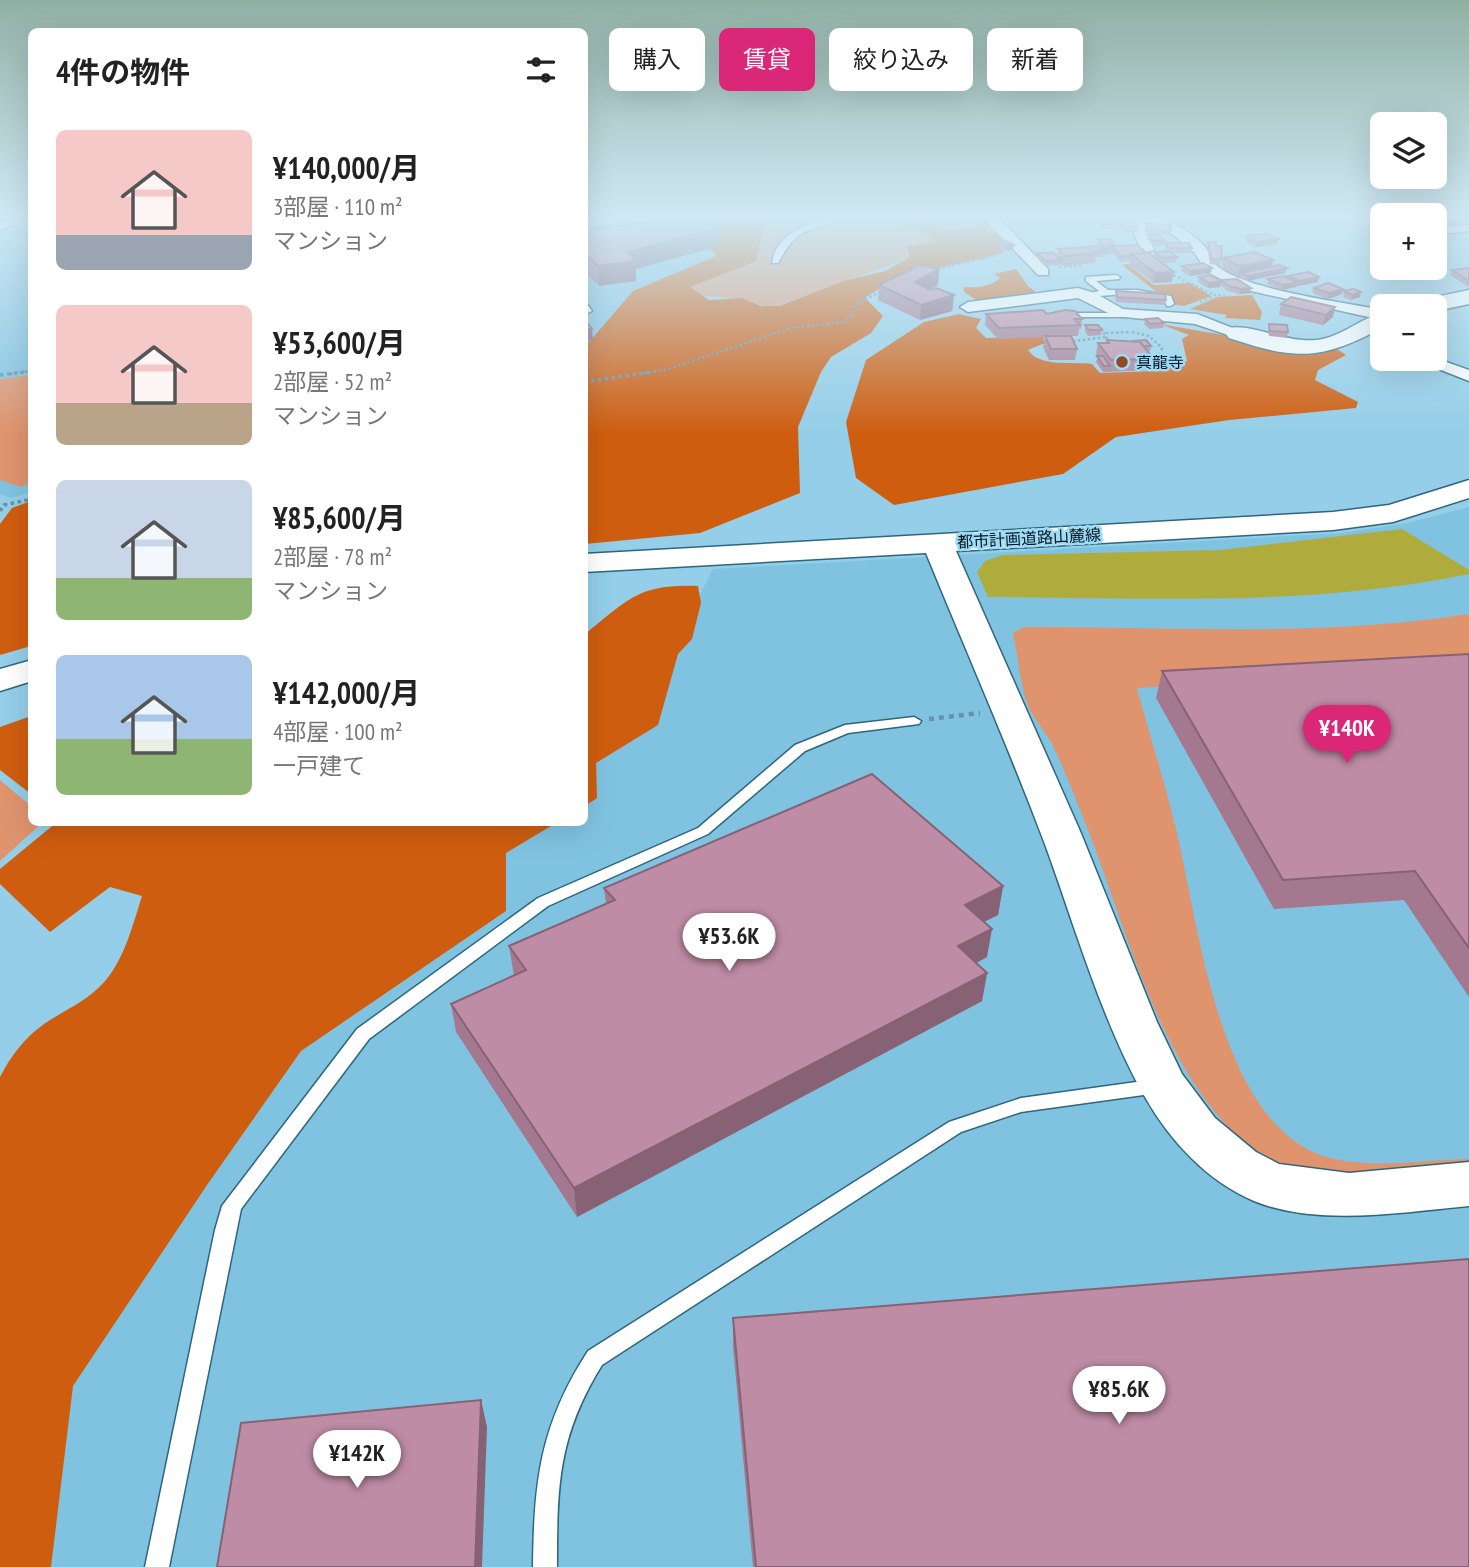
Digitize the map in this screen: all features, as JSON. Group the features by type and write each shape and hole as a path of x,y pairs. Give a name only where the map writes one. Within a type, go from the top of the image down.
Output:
{"street":[{"path":"1037,288 1043,295"},
{"path":"1258,288 1370,321"},
{"path":"968,307 1043,295 1085,295 1131,324 1157,317 1204,321 1274,344 1318,346 1339,342 1370,328"},
{"path":"1447,301 1469,297"},
{"path":"1447,368 1469,376"},
{"name":"都市計画道路山麓線","path":"588,563 1333,521 1393,513 1469,489"},
{"path":"937,543 1060,831 1134,1022 1163,1086 1197,1133 1238,1167 1272,1185 1349,1195 1469,1184"},
{"path":"0,680 28,671"}],"lane":[{"path":"1100,288 1105,292"},
{"path":"1132,288 1140,294"},
{"path":"1085,295 1105,292 1140,294 1168,298 1170,304"},
{"path":"1048,316 1098,313 1131,324"},
{"path":"157,1567 232,1206 363,1034 543,902 703,831 800,748 845,729 914,720"},
{"path":"544,1567 545,1485 558,1429 572,1390 595,1357 955,1127 1021,1105 1163,1086"}],"path":[{"path":"588,381 665,370 791,328 844,321 859,302 886,288"},
{"path":"1198,288 1215,296"},
{"path":"1157,317 1215,296 1270,293"},
{"path":"1131,324 1162,348 1160,355 1147,356"},
{"path":"1103,330 1108,337 1105,337"},
{"path":"1127,332 1133,338"},
{"path":"1063,343 1105,337"},
{"path":"1105,337 1115,350"},
{"path":"0,375 28,372"},
{"path":"0,511 2,503 28,500"},
{"path":"914,720 988,712"}],"shaded area":[{"path":"0,288 28,288 28,493 11,498 0,494"},
{"path":"588,288 682,288 588,350"},
{"path":"640,288 692,288 709,300 741,298 761,306 779,306 825,288 881,288 865,298 883,316 871,333 831,357 821,372 798,427 800,493 700,533 588,544 588,342 633,291"},
{"path":"673,288 826,288 771,308 736,298 689,295"},
{"path":"964,288 1031,288 1036,292 978,301 964,292"},
{"path":"1152,288 1198,288 1211,296 1184,306 1172,304"},
{"path":"1252,295 1262,312 1260,320 1225,318 1227,315 1190,309 1217,297"},
{"path":"959,314 981,319 976,328 986,338 1043,336 1045,343 1028,350 1033,356 1048,362 1092,364 1100,373 1155,371 1150,363 1154,360 1176,364 1187,361 1182,339 1189,335 1160,324 1315,351 1337,349 1346,355 1318,370 1315,380 1358,402 1356,408 1229,420 1116,437 1063,474 894,505 856,478 846,422 866,360 924,322"},
{"path":"28,375 28,484 21,487 0,480 0,379"},
{"path":"28,502 28,647 0,655 0,524 12,508"},
{"path":"1469,507 1469,1567 17,1567 112,1154 522,826 588,826 588,760 658,678 713,569 1340,533 1408,523"},
{"path":"1402,529 1469,570 1469,574 1350,592 1169,599 988,597 977,572 985,561 1003,555 1221,550"},
{"path":"698,586 701,603 692,639 678,654 658,725 596,763 597,798 588,804 588,632 636,596 647,591"},
{"path":"1469,614 1469,669 1137,688 1174,821 1216,1004 1232,1051 1252,1093 1279,1127 1311,1151 1328,1157 1367,1163 1469,1159 1469,1175 1379,1183 1312,1178 1291,1171 1250,1147 1215,1112 1185,1069 1160,1020 1139,969 1065,772 1051,742 1028,706 1013,633 1024,627 1247,629 1359,626"},
{"path":"28,717 28,792 0,770 0,727"},
{"path":"0,780 28,803 28,826 39,826 0,861"},
{"path":"52,826 551,826 506,853 506,911 301,1051 207,1185 73,1386 51,1567 0,1567 0,1077 13,1055 30,1035 84,999 106,980 123,951 142,896 110,887 50,932 0,884 0,869"}],"building":[{"path":"886,288 936,288 954,295 921,305"},
{"path":"1314,288 1343,289 1329,293"},
{"path":"1353,289 1361,292 1352,295 1344,291"},
{"path":"1116,291 1165,294 1166,300 1117,297"},
{"path":"1291,297 1335,307 1326,315 1281,304"},
{"path":"1043,310 1047,314 1075,311 1082,319 1074,319 1080,325 999,328 986,314"},
{"path":"1158,318 1164,323 1150,324 1145,319"},
{"path":"1269,324 1287,325 1288,332 1270,331"},
{"path":"1085,325 1098,325 1102,330 1089,330"},
{"path":"1045,336 1071,336 1077,349 1051,349"},
{"path":"1107,340 1140,342 1154,359 1111,360 1098,343 1109,343"},
{"path":"1146,340 1151,346 1132,341"},
{"path":"1097,356 1103,356 1110,366 1104,366"},
{"path":"1469,654 1469,948 1415,871 1283,880 1162,671"},
{"path":"872,774 1003,886 965,905 992,929 958,946 987,973 574,1188 451,1004 526,970 509,946 615,900 604,888"},
{"path":"1469,1259 1469,1567 756,1567 733,1318"},
{"path":"481,1400 475,1567 217,1567 241,1423"}],"waterway":[{"path":"1447,309 1469,303"},
{"path":"1447,370 1457,374"},
{"path":"1452,372 1469,378"}],"place":[{"name":"真龍寺","path":"1122,362"}]}
